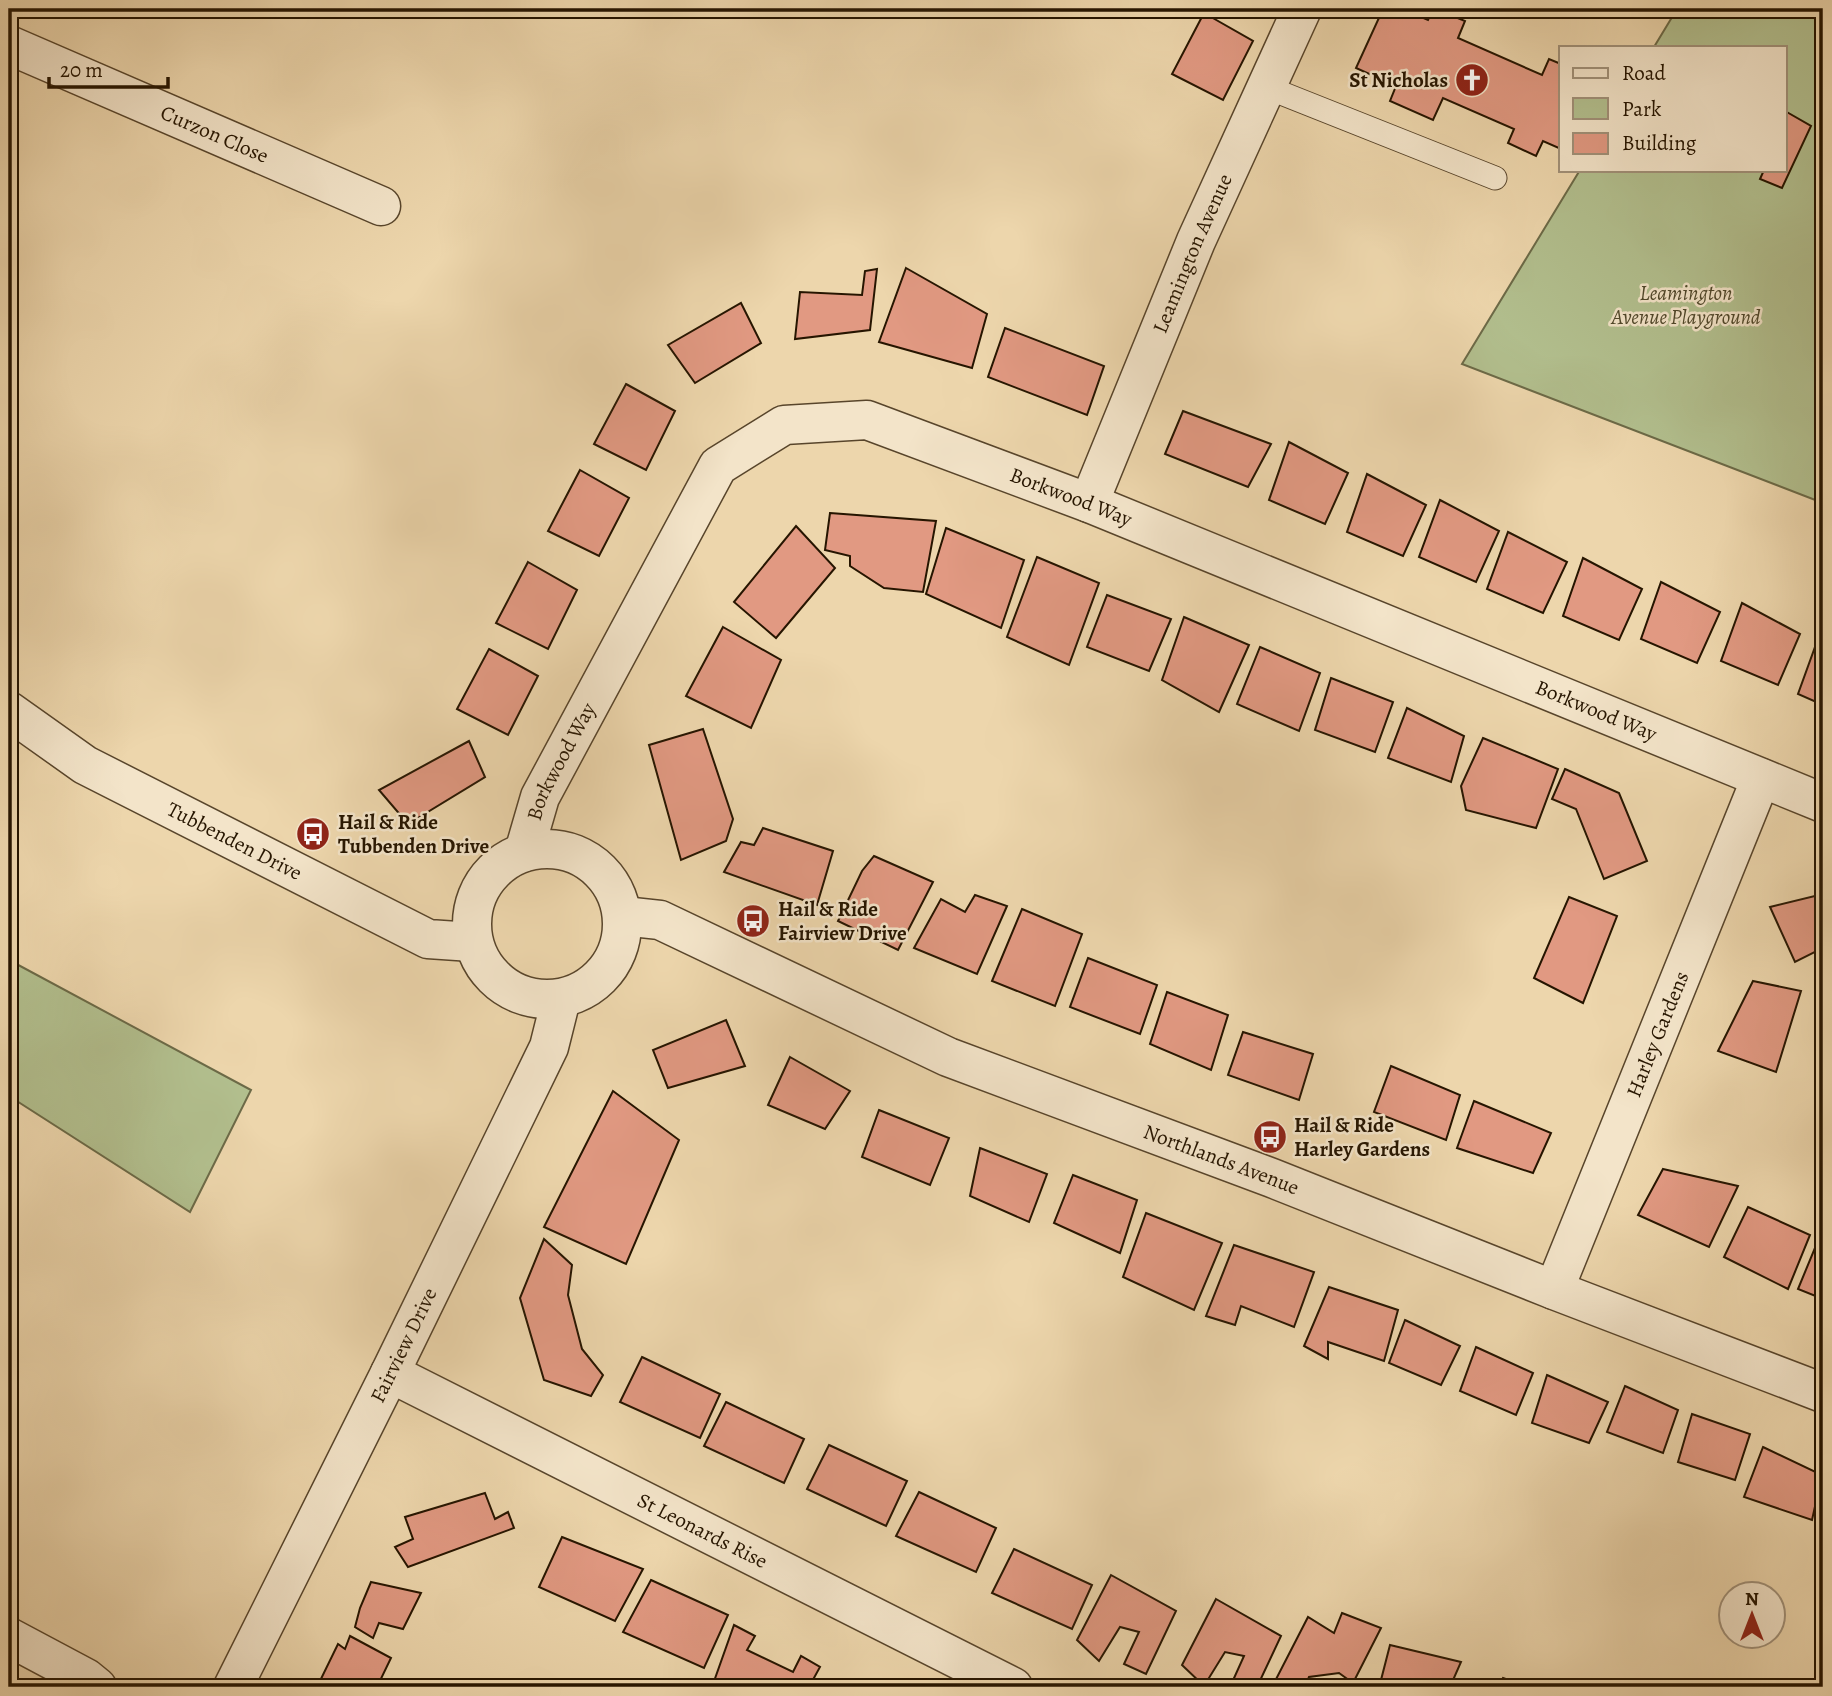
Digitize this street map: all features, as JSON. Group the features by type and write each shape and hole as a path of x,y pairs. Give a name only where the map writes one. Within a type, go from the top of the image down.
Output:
{"street":[{"name":"Leamington Avenue","path":"1089,503 1196,241 1302,9"},
{"name":"Curzon Close","path":"9,45 381,206"},
{"name":"Borkwood Way","path":"524,852 540,797 718,466 784,425 867,420 1089,503 1823,803"},
{"name":"Tubbenden Drive","path":"9,711 85,765 428,939 472,942"},
{"name":"Harley Gardens","path":"1554,1290 1761,778"},
{"path":"550,849 576,855 598,869 617,896 623,916 619,948 606,971 586,989 561,999 535,999 510,991 489,974 472,942 471,915 478,890 495,869 524,852 550,849"},
{"name":"Northlands Avenue","path":"623,916 660,920 948,1057 1272,1178 1823,1393"},
{"name":"Fairview Drive","path":"233,1687 549,1047 561,999"},
{"name":"St Leonards Rise","path":"390,1373 1013,1687"},
{"path":"9,1637 86,1678 97,1687"}],"lane":[{"path":"1266,87 1495,178"}],"green space":[{"name":"Leamington Avenue Playground","path":"1677,9 1823,9 1823,503 1462,364 1579,172 1786,172 1786,46 1655,46"},
{"path":"9,960 251,1090 190,1212 9,1096"}],"building":[{"name":"St Nicholas","path":"1383,9 1402,9 1428,20 1433,9 1436,9 1465,21 1458,38 1542,75 1549,59 1559,63 1559,148 1543,141 1536,156 1508,143 1514,129 1443,98 1433,120 1390,101 1396,86 1356,68"},
{"path":"1204,13 1253,41 1223,100 1172,74"},
{"path":"1786,112 1811,126 1782,188 1760,179 1763,172 1786,172"},
{"path":"906,268 987,314 972,368 879,342"},
{"path":"877,269 870,330 795,339 800,292 862,295 865,271"},
{"path":"741,303 761,343 695,383 668,345"},
{"path":"1005,328 1104,366 1087,415 988,377"},
{"path":"626,384 675,411 646,470 594,444"},
{"path":"1183,411 1271,444 1248,487 1165,454"},
{"path":"1289,442 1348,473 1325,524 1269,500"},
{"path":"580,470 629,498 599,556 548,531"},
{"path":"1367,474 1426,505 1403,556 1347,532"},
{"path":"1440,500 1499,531 1476,582 1419,557"},
{"path":"830,513 936,521 923,592 884,588 850,566 850,556 825,550"},
{"path":"796,526 835,568 776,638 734,602"},
{"path":"946,528 1024,560 1001,628 926,594"},
{"path":"1508,532 1567,562 1543,613 1487,589"},
{"path":"1037,557 1099,583 1069,665 1007,637"},
{"path":"1583,558 1642,589 1619,640 1563,616"},
{"path":"528,562 577,590 548,649 496,623"},
{"path":"1661,582 1720,612 1697,663 1641,639"},
{"path":"1107,595 1171,619 1149,671 1087,647"},
{"path":"1742,603 1800,634 1778,685 1721,661"},
{"path":"1184,617 1249,645 1219,712 1162,680"},
{"path":"723,627 781,660 751,728 686,696"},
{"path":"1819,636 1823,638 1823,705 1798,694"},
{"path":"1260,647 1320,673 1299,731 1237,704"},
{"path":"489,649 538,676 508,735 457,709"},
{"path":"1331,678 1393,702 1375,752 1315,730"},
{"path":"1407,708 1464,736 1451,782 1388,758"},
{"path":"703,729 733,819 726,841 681,860 649,745"},
{"path":"1483,738 1558,769 1536,828 1466,810 1461,786"},
{"path":"469,741 485,777 408,824 379,790"},
{"path":"1565,769 1619,793 1647,861 1604,879 1576,809 1552,799"},
{"path":"763,828 833,851 817,905 724,872 741,842 754,845"},
{"path":"874,856 933,882 898,950 838,921 862,871"},
{"path":"1823,894 1823,948 1795,962 1770,907"},
{"path":"975,895 1007,906 977,974 914,948 941,899 965,912"},
{"path":"1569,897 1617,916 1583,1003 1534,978"},
{"path":"1022,909 1082,934 1055,1006 992,981"},
{"path":"1088,958 1157,985 1140,1034 1070,1007"},
{"path":"1753,981 1801,991 1776,1072 1718,1051"},
{"path":"1167,992 1228,1015 1211,1070 1150,1044"},
{"path":"726,1020 745,1066 668,1088 653,1050"},
{"path":"1243,1032 1313,1054 1299,1100 1228,1075"},
{"path":"790,1057 850,1091 825,1129 768,1105"},
{"path":"1391,1066 1460,1095 1446,1140 1374,1112"},
{"path":"613,1091 679,1140 626,1264 544,1227"},
{"path":"1474,1101 1551,1133 1533,1173 1457,1148"},
{"path":"879,1110 949,1138 930,1185 862,1157"},
{"path":"980,1148 1047,1174 1029,1222 970,1196"},
{"path":"1663,1169 1738,1186 1709,1247 1638,1215"},
{"path":"1073,1175 1137,1200 1120,1253 1054,1223"},
{"path":"1748,1207 1810,1235 1788,1289 1724,1257"},
{"path":"1146,1213 1222,1243 1194,1310 1123,1277"},
{"path":"544,1239 572,1265 568,1295 582,1349 603,1375 591,1396 544,1380 520,1298"},
{"path":"1817,1243 1823,1245 1823,1299 1798,1289"},
{"path":"1234,1245 1314,1272 1294,1327 1241,1306 1235,1325 1206,1316"},
{"path":"1329,1287 1398,1310 1384,1361 1328,1342 1328,1359 1304,1346"},
{"path":"1405,1320 1460,1346 1441,1385 1389,1363"},
{"path":"1476,1347 1533,1373 1516,1415 1460,1391"},
{"path":"642,1357 720,1394 700,1438 620,1402"},
{"path":"1547,1375 1608,1402 1589,1443 1532,1423"},
{"path":"1625,1386 1678,1410 1663,1453 1607,1432"},
{"path":"726,1402 804,1439 784,1483 704,1446"},
{"path":"1692,1414 1750,1434 1735,1480 1678,1462"},
{"path":"829,1445 907,1481 886,1526 807,1489"},
{"path":"1763,1447 1822,1475 1812,1520 1744,1497"},
{"path":"919,1492 996,1528 976,1572 896,1536"},
{"path":"485,1493 495,1519 508,1512 514,1528 408,1567 395,1547 413,1539 405,1517"},
{"path":"562,1537 643,1569 615,1621 539,1587"},
{"path":"1014,1549 1092,1585 1072,1629 992,1593"},
{"path":"1111,1575 1176,1611 1146,1674 1124,1664 1139,1632 1120,1627 1099,1661 1077,1640"},
{"path":"651,1580 728,1615 704,1668 623,1632"},
{"path":"371,1582 421,1593 403,1629 379,1623 373,1638 355,1627"},
{"path":"1216,1599 1281,1636 1257,1687 1230,1687 1244,1656 1225,1652 1204,1686 1182,1665"},
{"path":"1342,1613 1381,1628 1353,1683 1339,1673 1309,1677 1305,1687 1272,1687 1308,1617 1334,1633"},
{"path":"734,1625 755,1636 747,1650 793,1672 801,1656 820,1667 809,1687 712,1687"},
{"path":"350,1636 391,1658 377,1687 317,1687 338,1644 345,1649"},
{"path":"1390,1645 1461,1662 1450,1687 1398,1687 1381,1680"},
{"path":"1503,1678 1528,1687 1499,1687"}],"place":[{"name":"St Nicholas","path":"1472,80"},
{"name":"Hail & Ride Tubbenden Drive","path":"313,834"},
{"name":"Hail & Ride Fairview Drive","path":"753,921"},
{"name":"Hail & Ride Harley Gardens","path":"1270,1137"}]}
